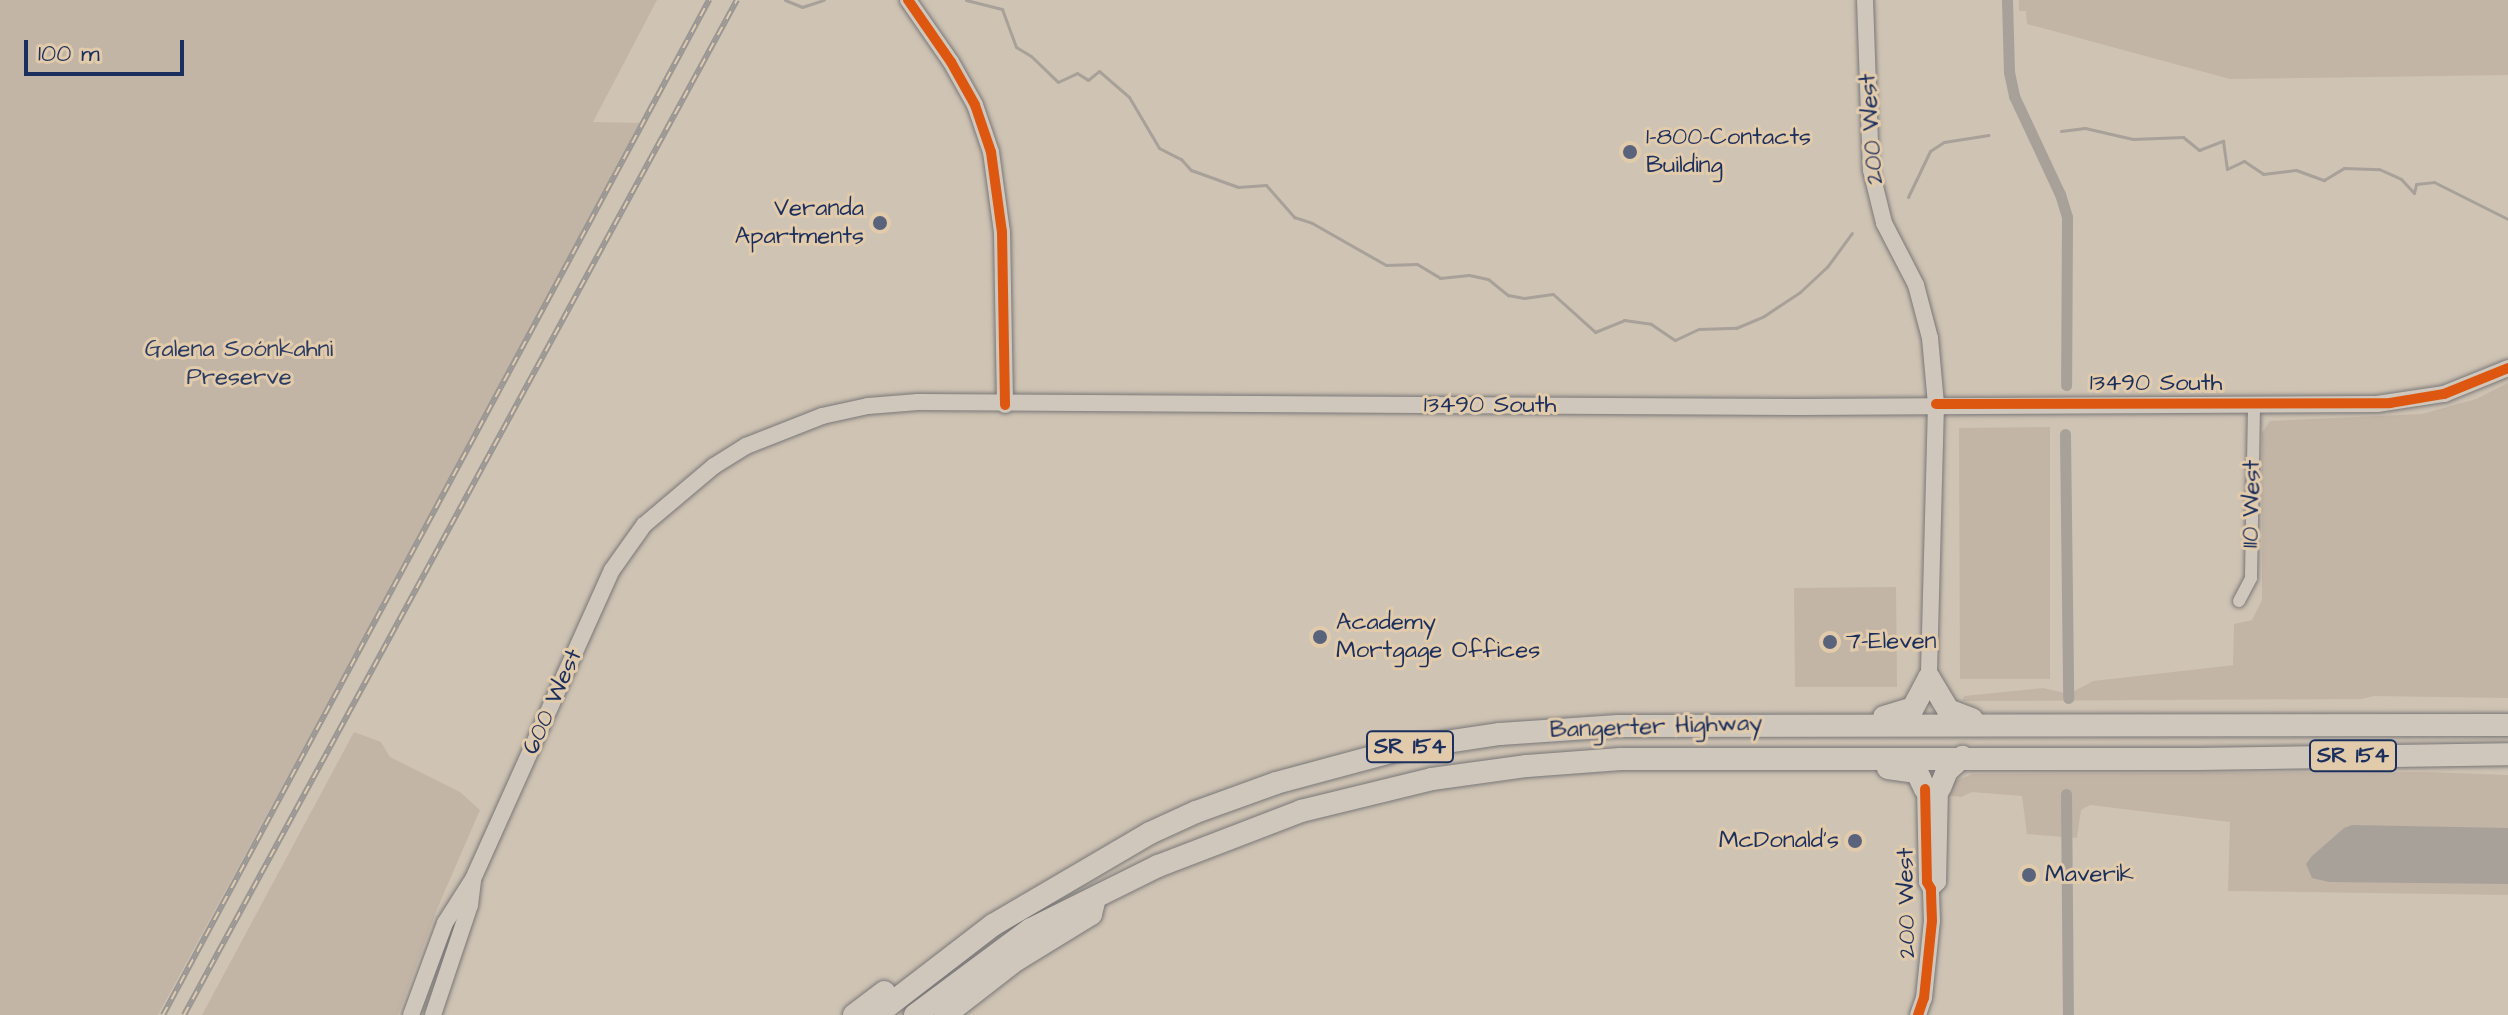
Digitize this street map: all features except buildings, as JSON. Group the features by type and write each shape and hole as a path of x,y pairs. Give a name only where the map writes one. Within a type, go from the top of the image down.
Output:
{"highway":[{"path":"1864,723 1913,708 1929,678"},
{"path":"1929,678 1948,710 1988,724"},
{"path":"2433,725 2462,712 2508,711"},
{"name":"Bangerter Highway","path":"876,1015 993,925 1150,833 1233,797 1311,771 1442,742 1579,727 1864,723 2508,725"},
{"name":"Bangerter Highway","path":"915,1015 1031,929 1209,844 1353,796 1432,779 1565,762 1806,757 2198,759 2508,754"},
{"path":"1806,757 1820,768 1891,768 1917,772 1932,788 1962,757"},
{"path":"2198,759 2221,768 2508,766"},
{"path":"854,1015 941,947 1020,893 1114,840 1150,833"},
{"path":"945,1015 1016,960 1091,914 1096,897"}],"main road":[{"path":"908,0 951,62 975,105 991,152 1002,232 1005,405"},
{"name":"200 West","path":"1865,0 1871,170 1884,223 1916,285 1927,324 1936,404 1929,678"},
{"name":"13490 South","path":"641,531 714,466 746,446 789,427 868,406 918,402 1005,405 1798,407 2377,404 2444,394 2508,368"},
{"name":"600 West","path":"411,1015 445,923 473,879 612,570 641,531"},
{"name":"200 West","path":"1918,1015 1929,963 1931,889 1927,882 1932,788"},
{"name":"600 West","path":"433,1015 470,905 473,879"}],"street":[{"name":"110 West","path":"2239,601 2251,578 2254,404"}],"shaded area":[{"path":"2025,0 2508,0 2508,75 2230,79 2027,24"},
{"path":"2508,383 2508,637 2233,667 2234,624 2252,620 2262,600 2262,433 2270,421 2422,414 2476,399"},
{"path":"2050,427 2050,679 1960,679 1959,428"},
{"path":"1896,587 1897,687 1795,687 1794,588"},
{"path":"2352,825 2508,828 2508,884 2329,882 2312,878 2306,864 2312,856 2344,828"}],"green space":[{"name":"Galena Soónkahni Preserve","path":"0,0 657,0 593,122 643,123 158,1015 0,1015"},
{"path":"2019,0 2192,0 2229,22 2236,16 2237,34 2248,40 2243,51 2175,11 2019,11"},
{"path":"2508,634 2508,698 2374,696 2362,699 1963,701 1964,696 2043,688 2069,694 2093,681"},
{"path":"354,732 381,742 390,757 460,792 480,810 437,909 398,1015 202,1015"},
{"path":"2426,772 2508,775 2508,895 2228,891 2230,822 2090,805 2081,810 2077,838 2027,834 2022,796 1972,792 1961,797 1947,795 1955,781 1973,774"}],"waterway":[{"path":"785,0 802,7 824,0"},
{"path":"966,0 1002,9 1016,47 1031,56 1058,82 1077,73 1088,80 1099,71 1129,97 1159,148 1181,159 1191,170 1238,187 1266,185 1294,217 1312,223 1386,265 1417,264 1440,278 1469,275 1488,279 1508,295 1524,298 1553,294 1595,332 1624,320 1651,324 1675,340 1699,329 1736,328 1764,316 1800,292 1827,267 1852,233"},
{"path":"2007,0 2009,72 2014,96 2060,194 2067,217 2066,385"},
{"path":"2061,131 2085,128 2133,139 2183,137 2199,150 2223,141 2227,169 2244,161 2263,174 2296,170 2324,180 2344,168 2379,169 2401,179 2414,193 2416,184 2434,182 2508,219"},
{"path":"1908,197 1930,151 1944,142 1988,135"},
{"path":"2065,434 2068,698"},
{"path":"2066,794 2068,1015"}],"railway":[{"path":"163,1015 709,0"},
{"path":"184,1015 737,0"}],"cycle path":[{"path":"908,0 951,62 975,105 991,152 1002,232 1005,405"},
{"path":"1936,404 2390,403 2444,394 2508,368"},
{"path":"1918,1015 1924,998 1932,921 1931,889 1927,882 1925,789"}],"place":[{"name":"1-800-Contacts Building","path":"1630,152"},
{"name":"Veranda Apartments","path":"880,223"},
{"name":"Academy Mortgage Offices","path":"1320,637"},
{"name":"7-Eleven","path":"1830,642"},
{"name":"McDonald's","path":"1855,841"},
{"name":"Maverik","path":"2029,875"}]}
